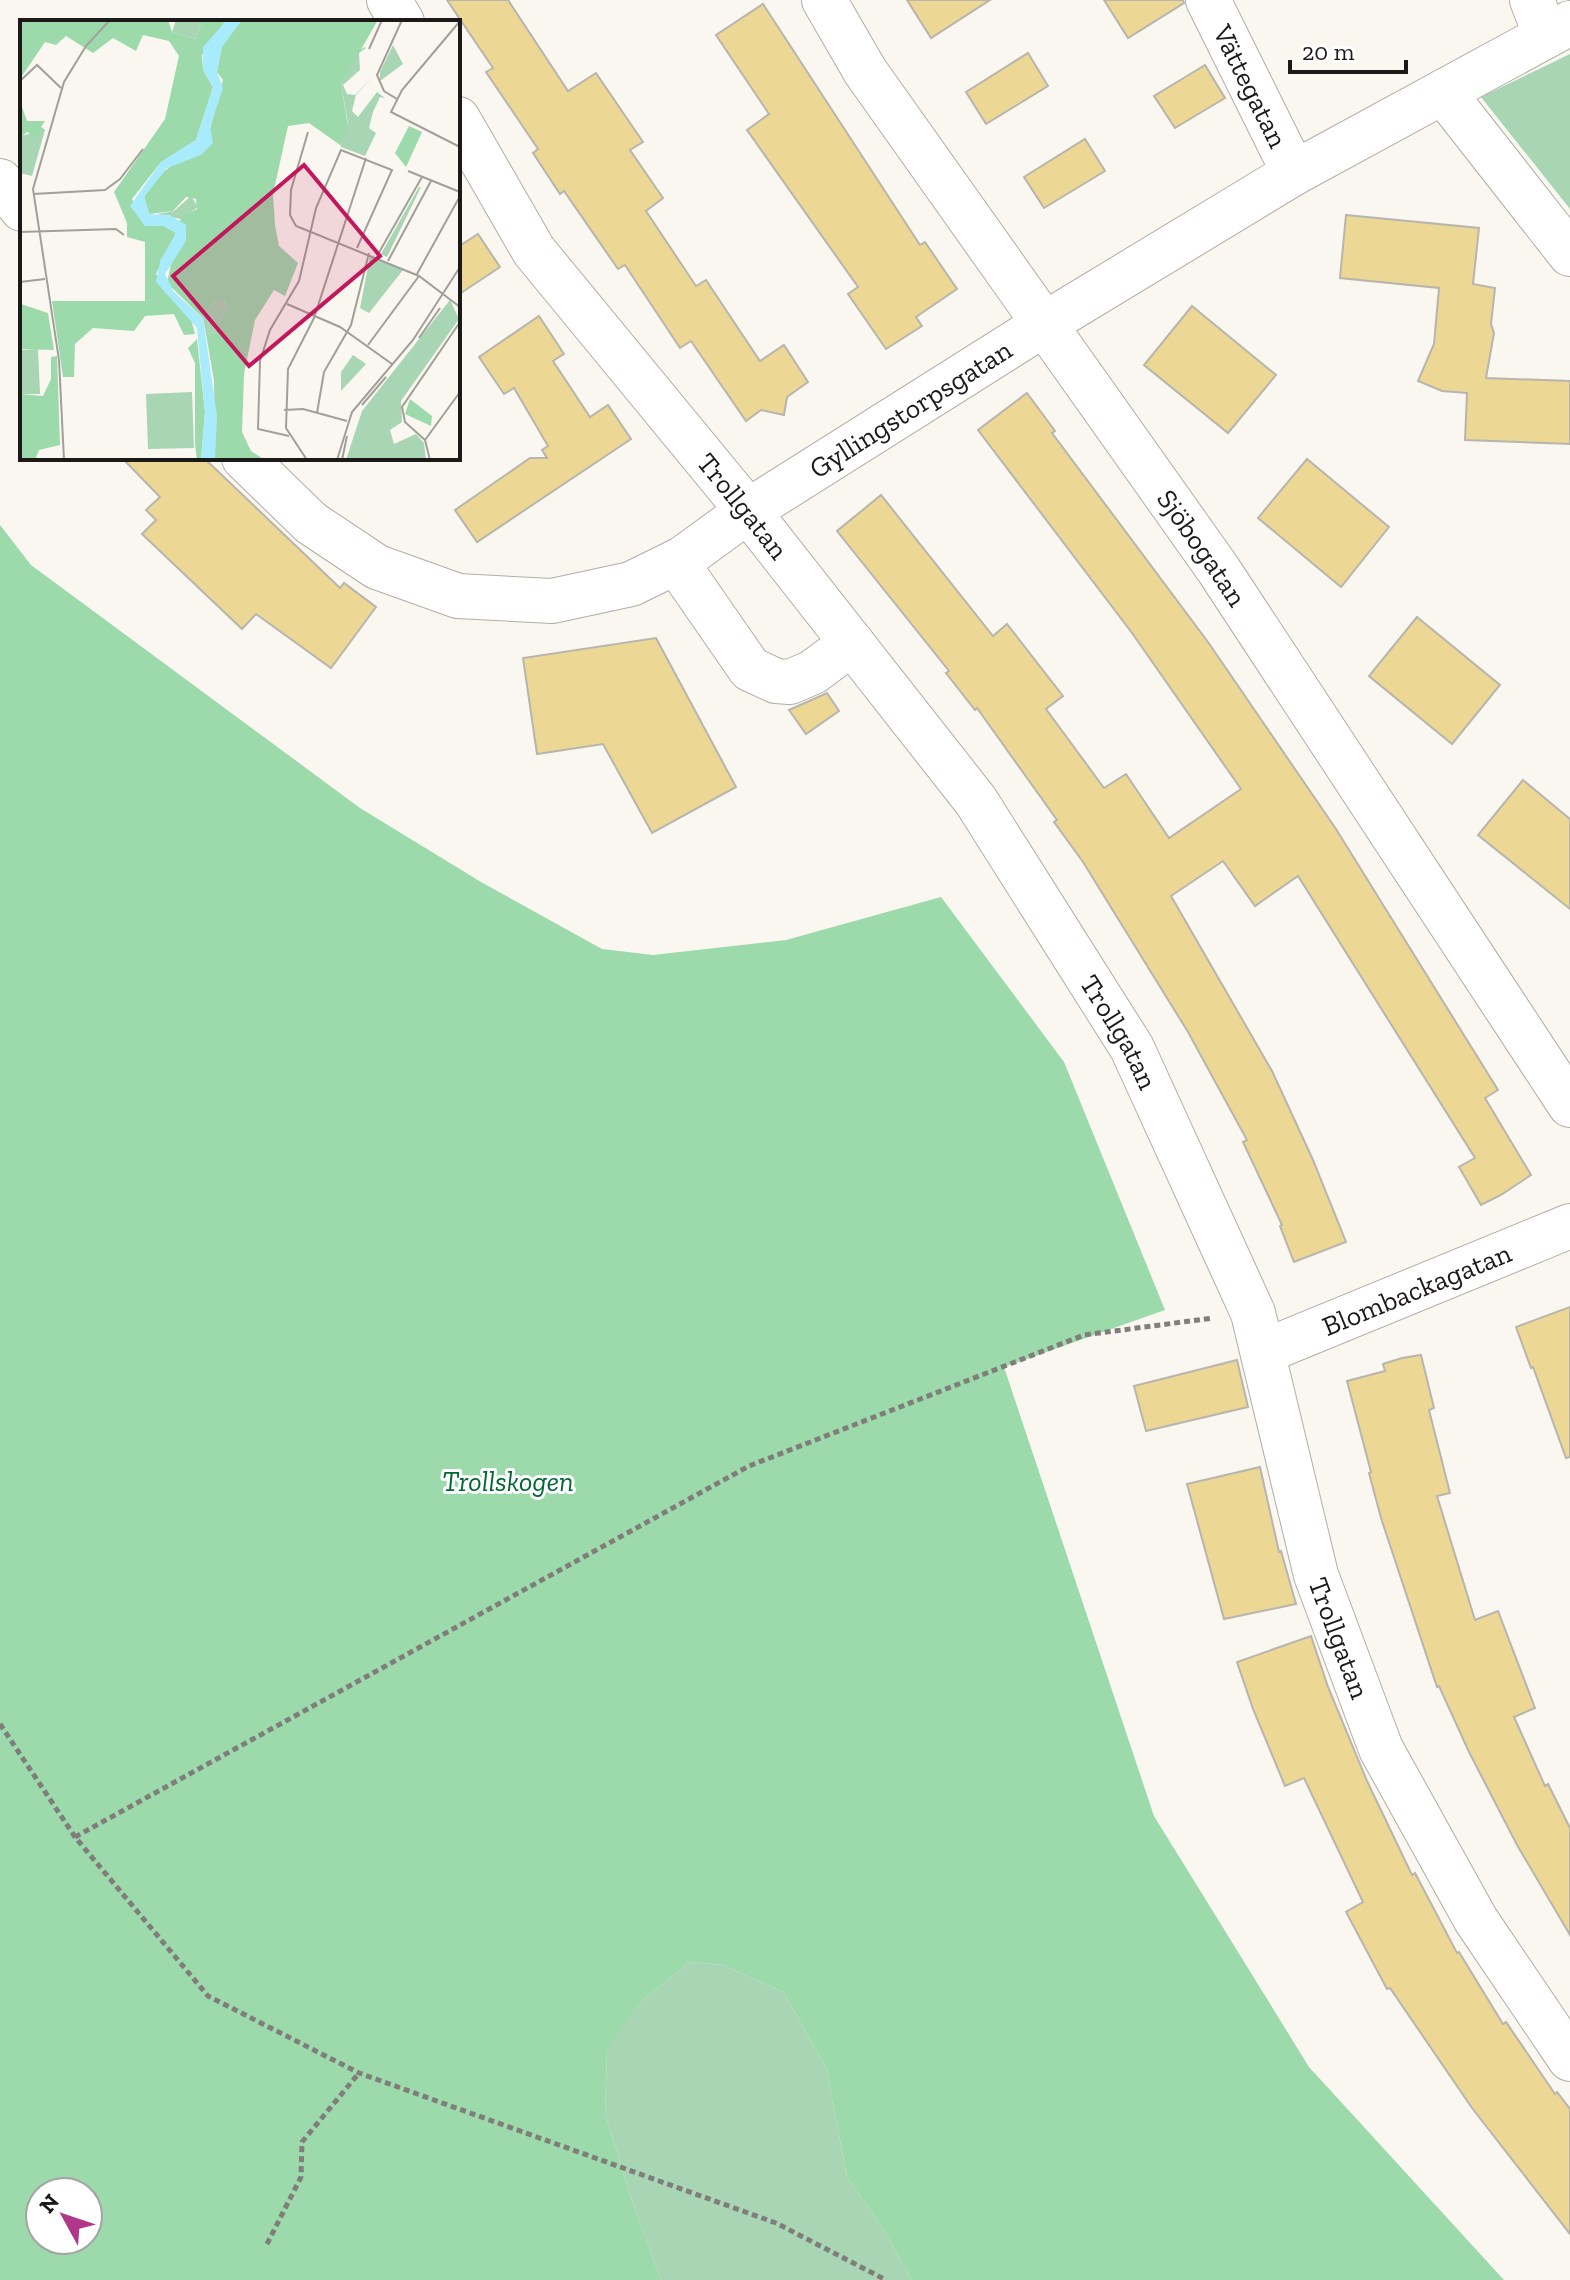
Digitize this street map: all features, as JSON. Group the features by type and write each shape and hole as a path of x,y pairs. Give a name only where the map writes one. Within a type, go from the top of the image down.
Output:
{"street":[{"path":"389,0 401,20"},
{"name":"Sjöbogatan","path":"824,0 865,71 1218,569 1570,1105"},
{"name":"Vättegatan","path":"1208,0 1294,173"},
{"name":"Gyllingstorpsgatan","path":"246,460 311,523 377,567 458,596 552,601 631,584 676,562 748,511 1043,325 1294,173 1443,92 1549,19"},
{"path":"1443,92 1570,254"},
{"name":"Trollgatan","path":"460,122 534,251 748,511 976,801 1132,1048 1258,1332 1316,1575 1381,1749 1476,1920 1570,2059"},
{"path":"0,181 20,206"},
{"path":"676,562 750,669 776,681 790,682 813,672 852,643"},
{"name":"Blombackagatan","path":"1258,1332 1570,1226"}],"path":[{"path":"75,1837 749,1466 1084,1335 1258,1332"},
{"path":"0,1724 75,1837 208,1996 359,2073 776,2223 886,2280"},
{"path":"267,2244 301,2177 302,2142 359,2073"}],"green space":[{"path":"1570,54 1570,209 1481,97"},
{"name":"Trollskogen","path":"0,525 31,565 360,808 481,882 602,949 653,955 786,940 941,897 1064,1062 1165,1310 1004,1367 1154,1816 1309,2067 1504,2280 912,2280 885,2232 847,2177 826,2067 783,1992 723,1965 690,1962 644,1999 607,2049 605,2114 661,2280 0,2280"},
{"path":"690,1962 723,1965 783,1992 826,2067 847,2177 885,2232 912,2280 661,2280 605,2114 607,2048 644,1999"}],"building":[{"path":"447,0 508,0 568,91 596,73 643,142 630,150 663,198 646,211 696,286 706,280 760,361 784,345 808,382 787,397 784,415 761,410 746,421 691,341 680,348 625,265 618,269 564,191 560,194 533,153 538,149 486,72 493,68"},
{"path":"907,0 990,0 931,38"},
{"path":"1104,0 1183,0 1184,3 1128,38"},
{"path":"763,4 920,245 925,242 957,289 916,317 922,326 886,349 848,294 858,287 747,130 769,114 716,35"},
{"path":"1028,53 1048,86 986,124 966,92"},
{"path":"1205,65 1225,98 1175,128 1154,96"},
{"path":"1085,139 1105,171 1044,208 1024,177"},
{"path":"1346,215 1479,228 1473,284 1495,288 1491,324 1494,333 1486,378 1570,381 1570,444 1465,440 1467,393 1442,391 1418,381 1434,344 1439,288 1340,278"},
{"path":"478,234 500,267 460,294 460,246"},
{"path":"1192,306 1276,375 1228,433 1144,365"},
{"path":"539,316 564,354 553,361 590,417 608,405 631,439 477,542 455,510 530,458 547,458 542,450 548,446 514,388 504,394 479,357"},
{"path":"1027,393 1055,431 1052,433 1208,642 1336,829 1498,1090 1485,1098 1531,1175 1501,1195 1481,1205 1459,1167 1475,1158 1298,876 1255,906 1223,861 1171,896 1272,1071 1346,1242 1294,1262 1282,1225 1243,1142 1247,1140 1188,1032 1083,862 1054,822 1057,820 977,708 975,710 946,673 949,671 837,531 881,495 993,636 1007,624 1063,696 1046,709 1104,788 1126,774 1169,838 1241,789 1132,633 978,430"},
{"path":"1307,459 1389,527 1341,587 1258,518"},
{"path":"124,460 206,460 340,588 344,583 376,607 331,668 256,614 242,629 142,534 156,520 146,510 160,497"},
{"path":"1417,617 1500,685 1452,744 1369,676"},
{"path":"656,638 736,787 652,833 603,744 537,754 523,658"},
{"path":"827,693 839,711 806,734 789,710"},
{"path":"1523,780 1570,819 1570,909 1478,835"},
{"path":"1570,1307 1570,1457 1566,1458 1516,1327"},
{"path":"1421,1355 1434,1408 1429,1410 1450,1493 1437,1496 1475,1620 1498,1611 1535,1708 1514,1717 1545,1786 1548,1784 1570,1828 1570,1935 1517,1845 1437,1687 1369,1473 1347,1381 1385,1371 1383,1364"},
{"path":"1237,1360 1248,1407 1146,1431 1134,1386"},
{"path":"1260,1467 1279,1552 1296,1604 1224,1619 1187,1484"},
{"path":"1311,1636 1328,1687 1367,1781 1412,1875 1415,1873 1457,1953 1503,2024 1506,2022 1555,2094 1557,2092 1570,2109 1570,2234 1472,2108 1390,1988 1387,1989 1346,1912 1363,1902 1304,1778 1285,1786 1237,1662"}]}
